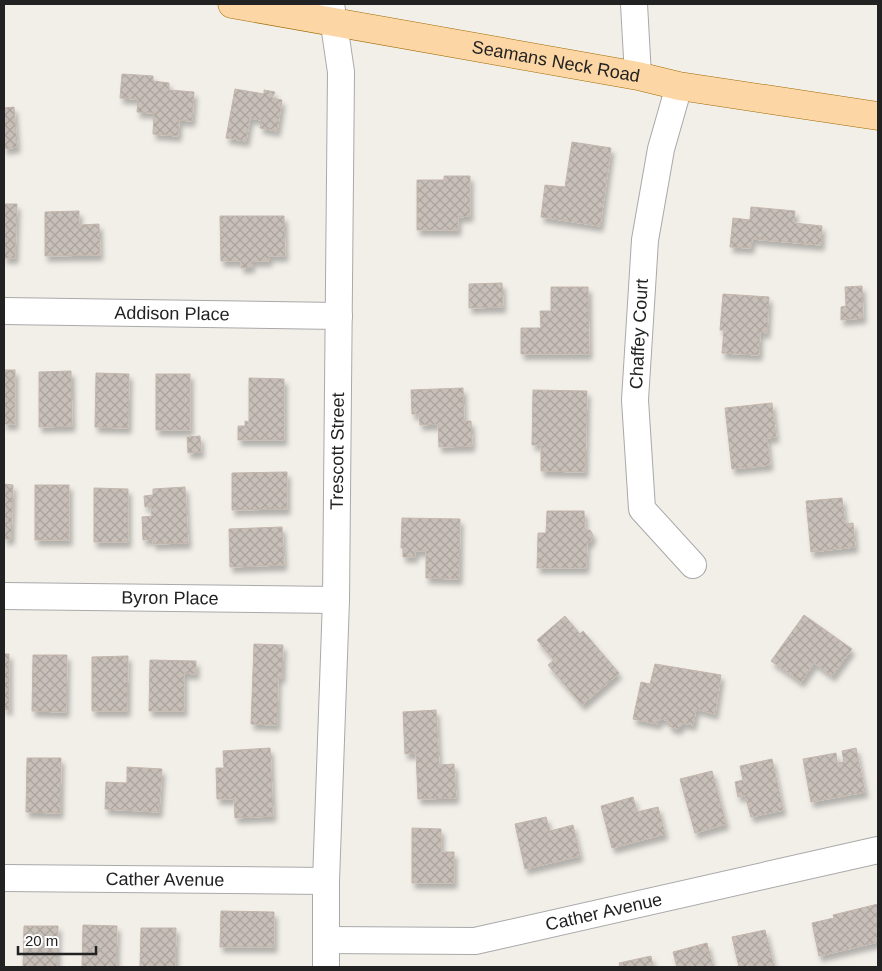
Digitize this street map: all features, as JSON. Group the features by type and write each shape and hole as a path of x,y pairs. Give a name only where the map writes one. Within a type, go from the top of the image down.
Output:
{"main road":[{"name":"Seamans Neck Road","path":"232,4 332,13 679,86 878,116"}],"street":[{"path":"634,4 638,76"},
{"name":"Trescott Street","path":"326,940 326,881 336,600 341,72 332,13"},
{"name":"Chaffey Court","path":"679,86 661,149 645,240 635,400 642,509 693,565"},
{"name":"Addison Place","path":"4,311 339,316"},
{"name":"Byron Place","path":"4,596 336,600"},
{"name":"Cather Avenue","path":"326,940 475,941 878,850"},
{"name":"Cather Avenue","path":"4,878 326,881"},
{"path":"326,940 326,967"}],"building":[{"path":"122,74 153,76 153,81 169,83 169,90 194,92 192,121 179,120 178,136 153,134 154,113 137,112 138,99 120,98"},
{"path":"235,89 264,94 264,90 275,92 272,98 282,100 277,131 260,128 261,120 250,118 246,141 226,138"},
{"path":"14,107 17,147 4,149 4,108"},
{"path":"572,142 611,148 600,226 541,217 545,185 565,187"},
{"path":"444,176 470,176 470,216 458,217 458,230 417,230 417,180 444,180"},
{"path":"4,204 17,204 15,258 4,258"},
{"path":"751,207 795,211 794,223 822,226 821,245 752,239 751,248 730,247 733,218 750,220"},
{"path":"79,211 79,225 99,224 100,255 45,256 45,212"},
{"path":"220,216 284,216 285,256 269,256 269,261 251,261 252,267 241,268 241,261 221,261"},
{"path":"502,283 503,307 469,308 469,284"},
{"path":"862,286 863,318 841,320 841,307 846,306 845,287"},
{"path":"551,287 588,287 589,354 521,354 521,328 541,328 540,311 551,311"},
{"path":"723,294 769,297 767,333 760,332 759,355 722,353 724,330 720,330"},
{"path":"4,370 15,370 15,424 4,424"},
{"path":"71,371 72,426 39,427 39,372"},
{"path":"96,373 129,374 128,428 95,427"},
{"path":"156,374 190,374 190,430 156,430"},
{"path":"249,378 284,379 284,440 238,440 238,426 245,426 245,421 249,422"},
{"path":"463,388 464,421 471,421 472,446 439,447 438,424 420,425 419,414 412,414 411,390"},
{"path":"533,390 587,391 585,472 541,471 541,445 532,445"},
{"path":"772,403 776,437 767,438 770,465 732,469 725,408"},
{"path":"200,436 201,452 188,453 187,437"},
{"path":"287,472 287,509 232,510 232,473"},
{"path":"4,484 13,485 11,539 4,539"},
{"path":"35,485 69,485 69,540 35,540"},
{"path":"185,487 188,543 153,544 153,539 143,540 142,517 152,516 151,506 145,507 144,496 153,495 153,489"},
{"path":"94,488 128,489 128,542 94,542"},
{"path":"842,498 845,524 853,523 855,547 811,552 806,501"},
{"path":"547,511 584,511 585,530 590,530 593,535 590,542 587,543 586,568 537,568 538,533 546,533"},
{"path":"402,518 460,519 459,579 426,578 426,551 415,551 415,557 403,557 403,548 401,548"},
{"path":"282,527 284,565 230,567 229,529"},
{"path":"804,615 852,649 832,676 814,663 801,682 771,661"},
{"path":"565,616 580,634 583,631 619,673 582,705 548,665 554,660 537,640"},
{"path":"254,644 283,645 282,678 278,677 277,725 251,724"},
{"path":"4,654 9,654 9,710 4,709"},
{"path":"33,655 67,655 66,712 32,711"},
{"path":"128,656 127,711 92,711 92,657"},
{"path":"150,660 196,661 196,674 184,673 184,711 149,711"},
{"path":"655,664 721,675 715,714 696,709 693,725 683,723 676,729 669,726 668,720 659,719 658,724 633,719 641,682 650,684"},
{"path":"436,710 439,765 454,764 456,798 418,799 416,753 405,754 403,712"},
{"path":"270,748 273,816 235,818 234,799 217,799 216,768 224,768 223,751"},
{"path":"856,748 865,792 811,802 803,759 836,753 837,763 844,762 842,751"},
{"path":"27,758 61,758 60,813 26,812"},
{"path":"772,759 783,810 751,817 745,795 738,797 735,782 743,780 740,766"},
{"path":"127,767 162,769 159,812 105,809 106,782 127,783"},
{"path":"712,771 726,824 695,833 680,779"},
{"path":"633,797 637,812 658,807 665,834 612,848 601,806"},
{"path":"546,817 550,831 573,825 580,856 525,869 515,824"},
{"path":"412,828 441,829 441,852 454,852 454,883 412,883"},
{"path":"878,904 878,942 819,956 812,923 834,918 833,915"},
{"path":"221,911 274,912 274,947 220,947"},
{"path":"83,925 117,926 116,967 82,967"},
{"path":"24,926 58,926 57,967 23,967"},
{"path":"141,928 176,928 175,967 140,967"},
{"path":"765,930 774,967 739,967 732,937"},
{"path":"707,943 713,967 677,967 673,952"},
{"path":"651,956 653,967 620,967 619,963"}]}
